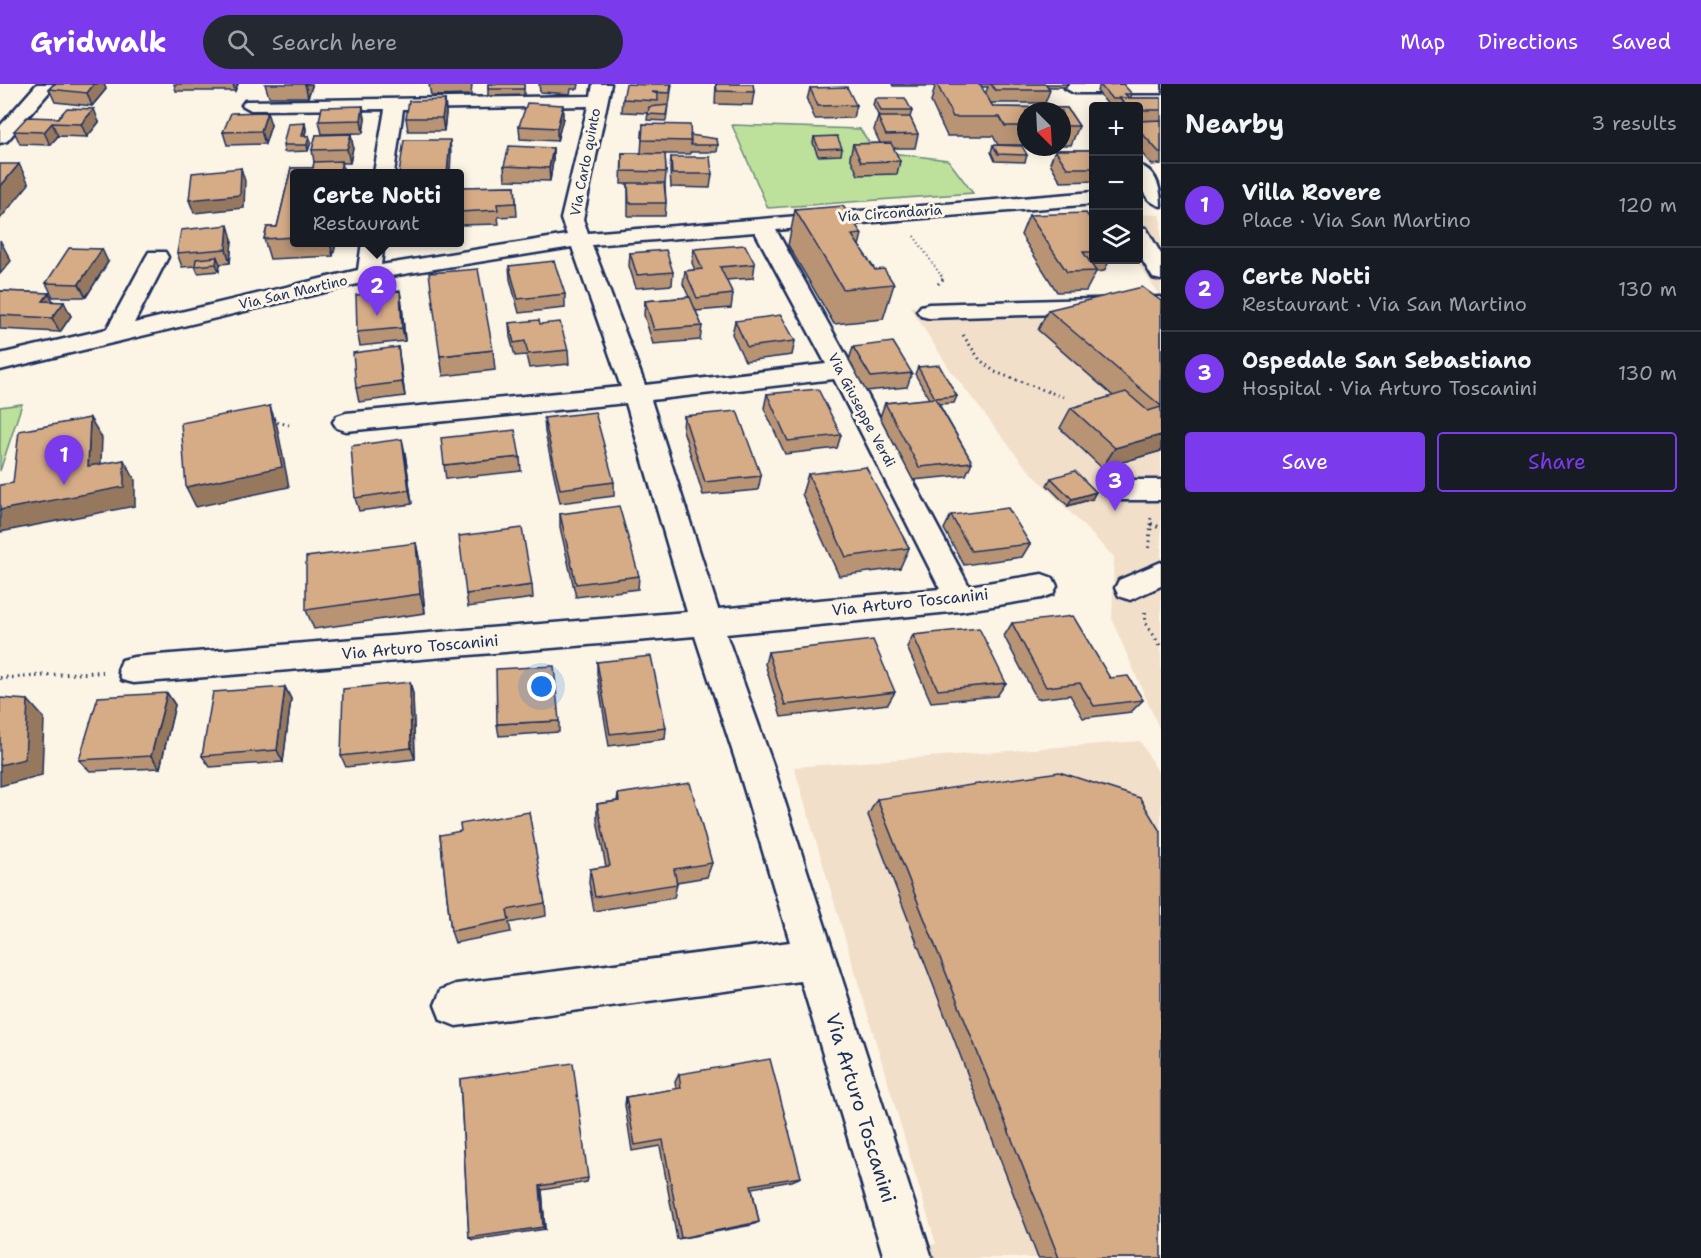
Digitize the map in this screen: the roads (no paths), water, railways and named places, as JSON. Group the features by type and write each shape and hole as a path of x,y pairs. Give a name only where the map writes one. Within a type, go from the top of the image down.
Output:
{"street":[{"path":"0,137 47,84"},
{"path":"1073,86 1161,88"},
{"path":"1073,86 1089,108"},
{"path":"251,105 395,103 599,92"},
{"name":"Via Carlo quinto","path":"578,240 572,219 599,92"},
{"path":"385,169 395,103"},
{"path":"1143,178 1161,201"},
{"name":"Via Circondaria","path":"578,240 761,223 1089,198"},
{"path":"1143,200 1161,201"},
{"name":"Via Giuseppe Verdi","path":"761,223 841,368 961,599"},
{"name":"Via San Martino","path":"0,362 368,274 578,240"},
{"name":"Via Arturo Toscanini","path":"578,240 636,394 706,622 755,765 908,1258"},
{"path":"1143,242 1161,273"},
{"path":"368,274 372,247"},
{"path":"116,334 157,257"},
{"path":"929,310 1161,304"},
{"path":"346,422 636,394 834,370"},
{"path":"1120,490 1161,490"},
{"path":"1130,588 1161,573"},
{"name":"Via Arturo Toscanini","path":"134,670 961,599 1042,586"},
{"path":"456,1005 814,959"}],"place":[{"name":"Certe Notti","path":"377,316"},
{"name":"Villa Rovere","path":"64,485"},
{"name":"Ospedale San Sebastiano","path":"1115,511"}]}
